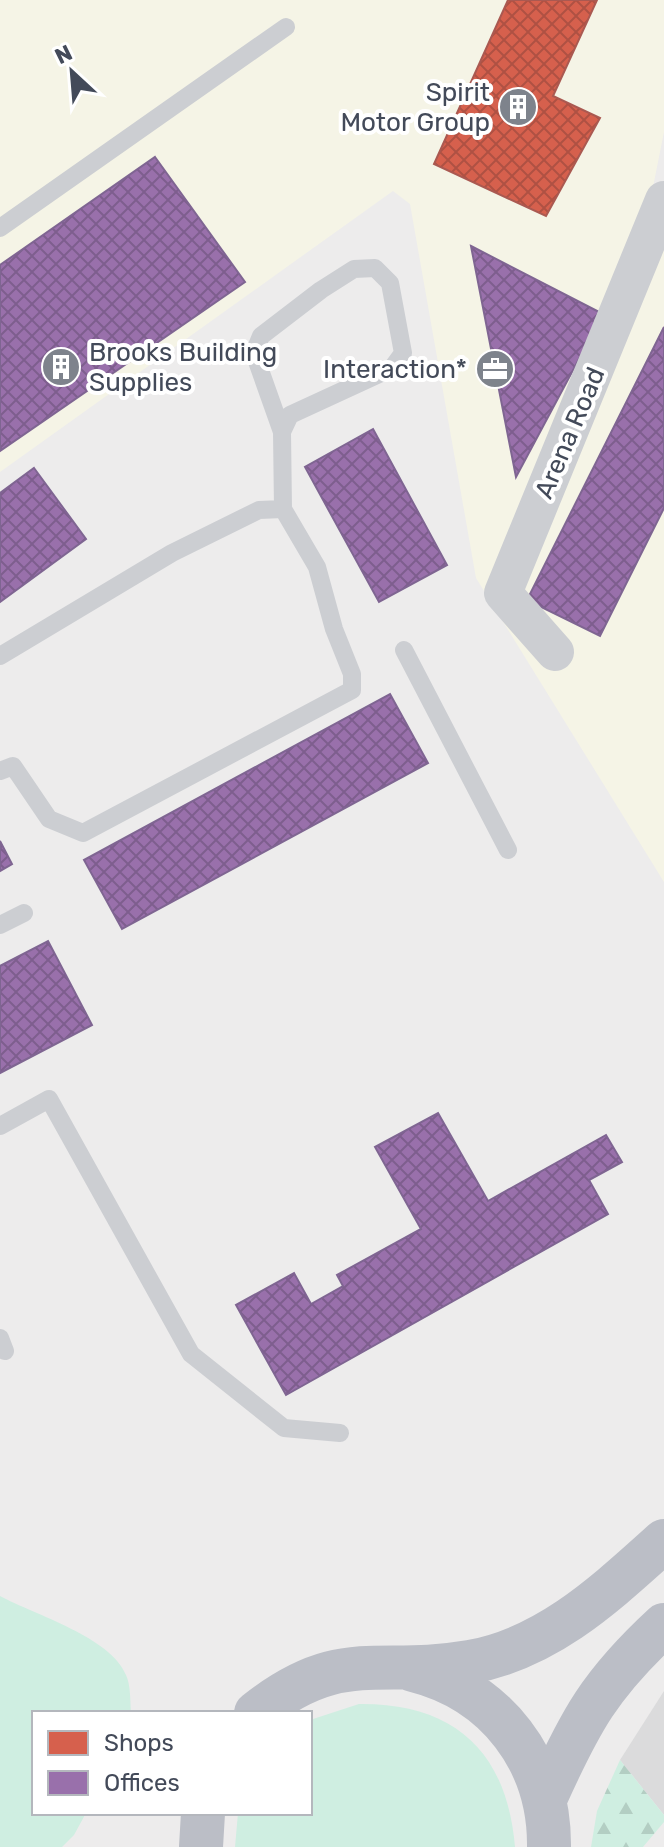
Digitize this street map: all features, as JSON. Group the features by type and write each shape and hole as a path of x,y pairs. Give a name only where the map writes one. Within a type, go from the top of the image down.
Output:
{"highway":[{"path":"259,1711 287,1689 330,1671 363,1665 471,1662 539,1638 578,1615 664,1541"},
{"path":"545,1799 578,1725 605,1684 664,1625"},
{"path":"395,1666 438,1677 470,1693 500,1717 523,1746 545,1799 549,1847"}],"street":[{"name":"Arena Road","path":"555,652 503,593 664,200"}],"lane":[{"path":"0,228 286,27"},
{"path":"4,765 49,819 83,833 352,690 352,674 317,567 283,509 282,432 254,353 261,336 354,269 375,268 390,283 403,353 392,368 290,415 282,432"},
{"path":"0,656 172,553 259,510 283,509"},
{"path":"404,650 508,850"},
{"path":"0,925 24,913"},
{"path":"0,1126 49,1099 191,1354 284,1428 340,1433"}],"shaded area":[{"path":"0,0 664,0 664,132 652,192 664,199 664,882 476,578 410,204 393,191 0,472"},
{"path":"664,1691 664,1815 620,1760"}],"green space":[{"path":"0,1596 70,1628 105,1649 118,1661 128,1679 131,1711 32,1711 32,1815 85,1815 74,1835 62,1847 0,1847"},
{"path":"359,1704 393,1706 423,1713 448,1724 470,1740 501,1784 515,1847 235,1847 238,1815 312,1815 312,1719"},
{"path":"620,1760 664,1815 664,1822 643,1847 591,1847 597,1811"}],"building: Shops":[{"name":"Spirit Motor Group","path":"508,0 597,0 553,96 600,118 546,216 434,164"}],"building: Offices":[{"name":"Brooks Building Supplies","path":"155,157 245,282 0,451 0,265"},
{"path":"471,246 603,314 516,477"},
{"path":"664,327 664,508 600,636 527,600"},
{"path":"373,429 447,565 379,602 305,467"},
{"path":"34,468 86,539 0,602 0,493"},
{"path":"390,694 428,763 122,929 84,860"},
{"path":"0,841 12,864 0,871"},
{"path":"48,941 92,1025 0,1073 0,966"},
{"path":"438,1113 488,1201 606,1135 622,1162 589,1180 608,1214 286,1395 236,1305 294,1273 311,1304 343,1286 337,1275 421,1229 375,1147"}],"place":[{"name":"Spirit Motor Group","path":"518,107"},
{"name":"Brooks Building Supplies","path":"61,367"},
{"name":"Interaction*","path":"495,369"}]}
